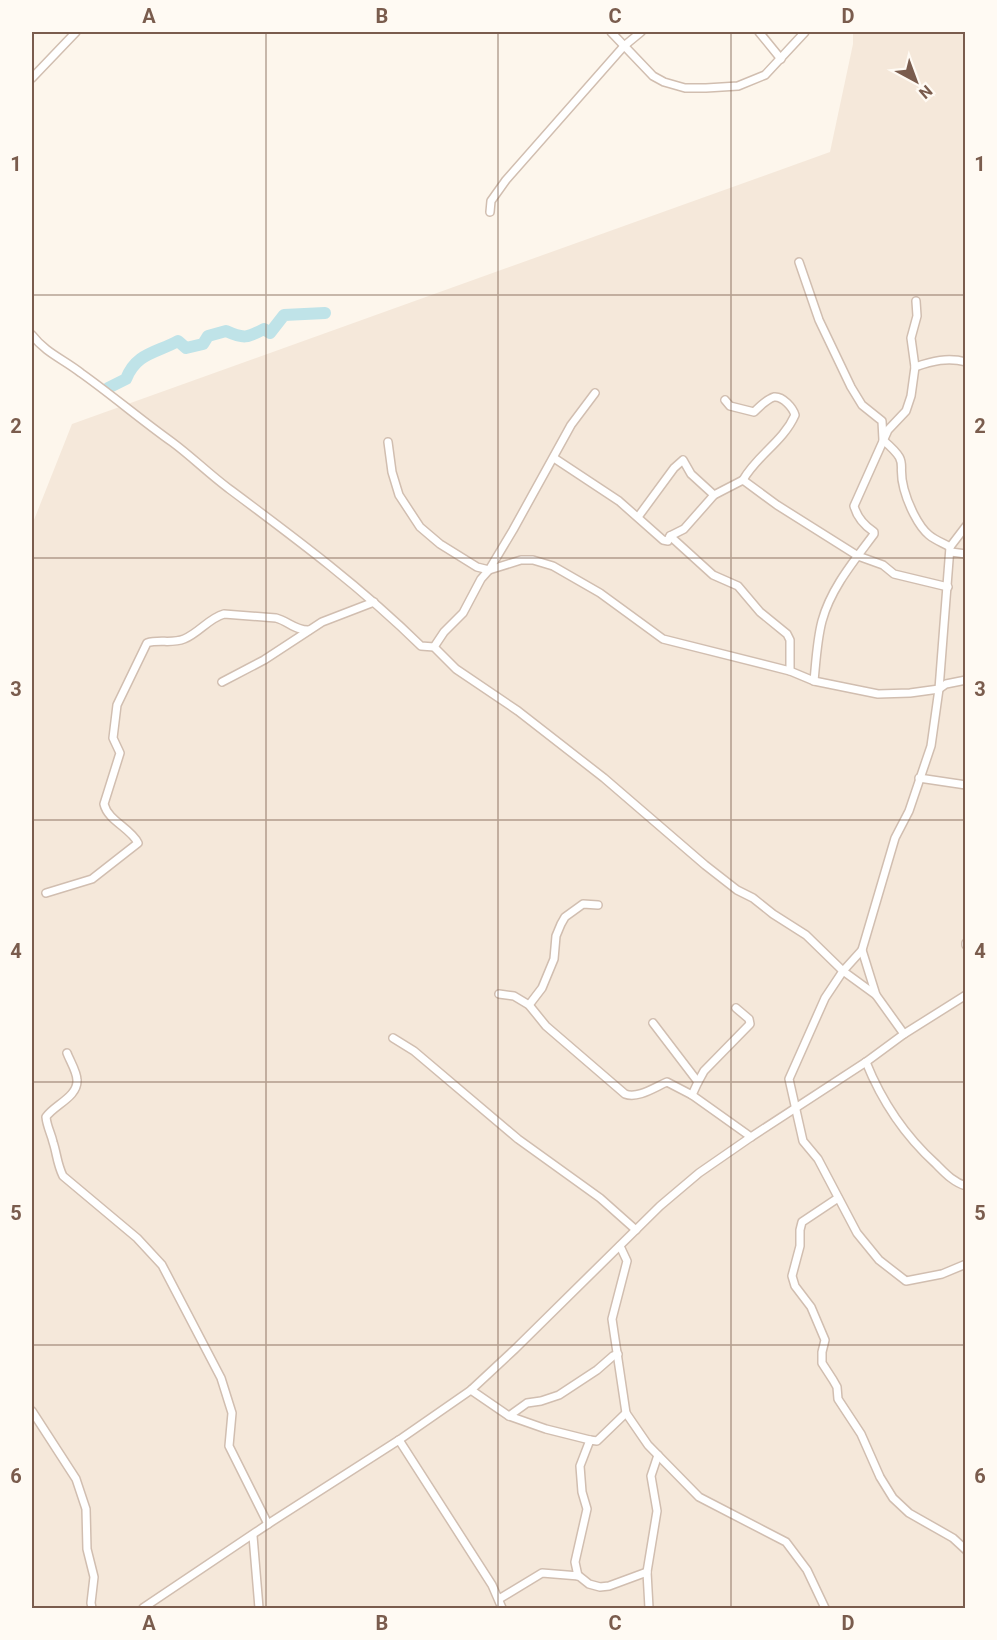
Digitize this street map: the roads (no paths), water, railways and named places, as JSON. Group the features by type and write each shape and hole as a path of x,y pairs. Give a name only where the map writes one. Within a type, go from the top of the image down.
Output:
{"street":[{"path":"32,78 76,32"},
{"path":"611,32 653,76 685,88 738,86 765,75 805,32"},
{"path":"490,212 492,201 506,180 624,46 642,32"},
{"path":"759,32 782,59"},
{"path":"799,262 819,320 850,387 862,405 882,421 883,440 898,452 902,460 903,488 921,526 929,535 950,550 966,554"},
{"path":"814,681 822,622 838,583 874,532 856,513 855,502 888,430 906,411 911,396 915,368 911,338 917,316 916,301"},
{"path":"32,335 45,351 68,363 195,459 222,483 293,535 374,602 421,646 434,648 456,669 518,711 604,778 705,865 737,890 753,898 806,935 843,971 876,995"},
{"path":"915,368 940,360 957,359 966,362"},
{"path":"434,648 444,632 463,613 571,425 595,393"},
{"path":"554,458 619,501 663,540 668,541 670,536 684,529 714,495 743,480 750,467 779,441 795,415 789,405 777,397 772,398 754,412 730,406 725,400"},
{"path":"388,442 392,472 399,495 420,527 440,544 477,567 489,570 521,560 532,560 553,566 600,593 663,639 790,671 814,681 878,694 939,689 946,684 966,680"},
{"path":"638,517 674,468 683,460 691,474 714,495"},
{"path":"743,480 777,505 858,556 883,565 894,574 948,587"},
{"path":"966,526 950,550 934,730 920,778 909,811 895,838 862,950 843,971 825,998 789,1078 803,1141 818,1159 856,1233 879,1260 902,1279 913,1280 942,1274 966,1264"},
{"path":"670,536 713,574 738,586 760,612 787,634 790,640 790,671"},
{"path":"222,682 264,660 322,622 374,602"},
{"path":"46,894 92,879 138,843 132,834 108,813 104,804 120,753 113,738 117,705 147,644 187,638 217,616 224,614 276,618 285,620 301,631 309,630"},
{"path":"920,778 966,785"},
{"path":"529,1005 542,987 554,959 556,936 565,917 583,904 598,905"},
{"path":"862,950 876,995 904,1035"},
{"path":"498,994 514,996 529,1005 546,1026 625,1094 632,1096 668,1082 692,1095 751,1137"},
{"path":"143,1608 399,1440 471,1389 660,1206 699,1173 966,995"},
{"path":"692,1095 704,1071 750,1024 749,1019 736,1008"},
{"path":"653,1023 698,1082"},
{"path":"393,1038 414,1051 518,1139 600,1198 636,1230"},
{"path":"67,1053 77,1080 76,1087 73,1094 56,1105 46,1117 57,1165 63,1176 137,1238 162,1265 221,1378 232,1413 229,1446 268,1524"},
{"path":"866,1062 884,1103 910,1137 950,1177 966,1186"},
{"path":"838,1198 802,1222 800,1246 792,1276 795,1286 811,1307 825,1340 822,1363 837,1387 838,1399 861,1434 880,1477 893,1498 909,1513 947,1534 966,1550"},
{"path":"620,1246 627,1261 612,1319 626,1413 648,1445 699,1497 786,1542 807,1570 825,1608"},
{"path":"509,1416 527,1403 560,1395 618,1354"},
{"path":"471,1389 509,1416 546,1429 590,1440 597,1441 626,1413"},
{"path":"32,1411 76,1479 86,1509 87,1550 94,1576 92,1608"},
{"path":"399,1440 499,1599 502,1608"},
{"path":"578,1576 575,1562 587,1509 582,1492 580,1466 590,1440"},
{"path":"649,1608 647,1572 657,1511 651,1476 658,1455"},
{"path":"253,1536 259,1608"},
{"path":"499,1599 542,1573 578,1576 589,1584 600,1587 647,1572"}],"waterway":[{"path":"108,388 126,379 130,370 141,359 178,341 186,348 203,344 208,336 226,331 241,336 249,336 264,329 270,333 284,315 325,313"}]}
